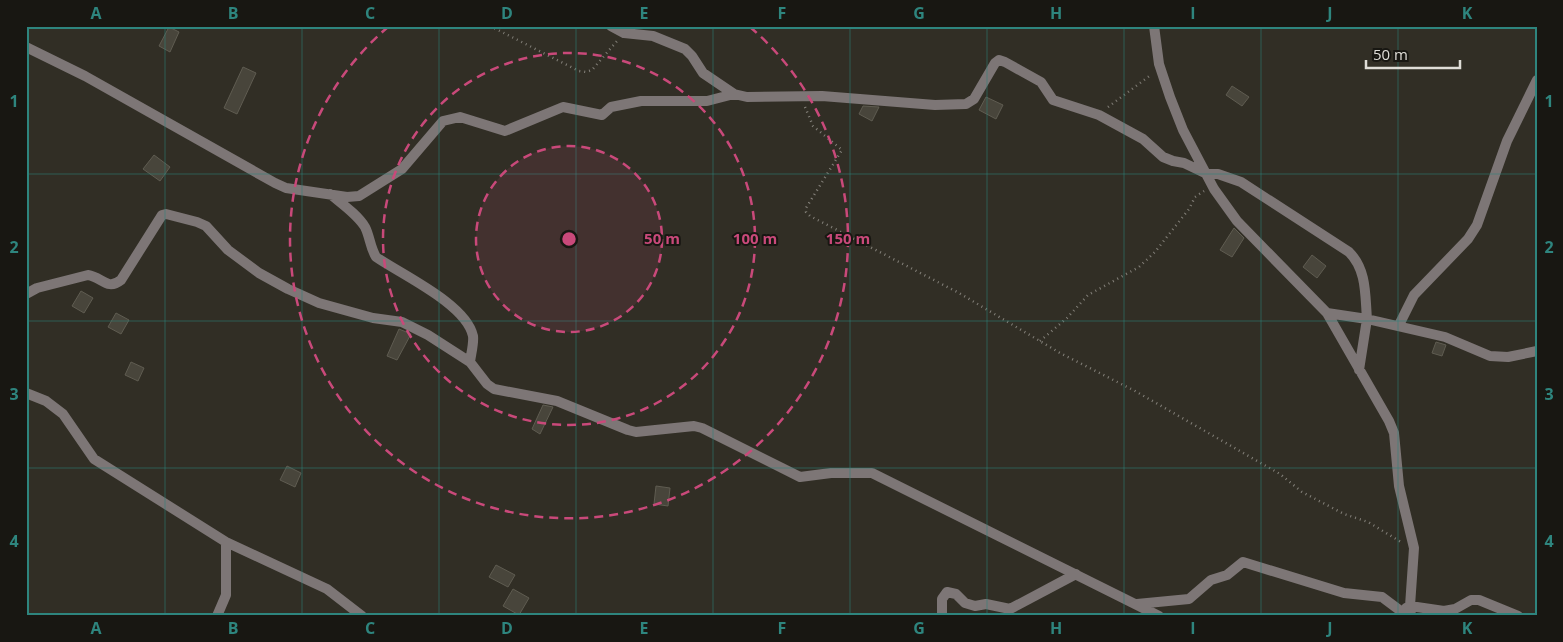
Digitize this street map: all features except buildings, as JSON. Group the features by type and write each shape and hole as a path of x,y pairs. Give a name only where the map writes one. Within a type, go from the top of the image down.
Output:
{"street":[{"path":"611,26 624,33 653,36 684,49 692,56 704,73 734,94"},
{"path":"1154,26 1158,64 1183,130 1214,188 1237,221 1327,313 1389,421 1394,433 1399,486 1414,548 1405,612"},
{"path":"26,46 286,188 359,196 402,170 443,121 451,118 460,117 506,131 564,107 602,115 611,108 642,102 707,101 734,94 761,98 822,96 935,105 966,104 974,99 995,63 999,60 1041,82 1053,100 1100,114 1143,139 1163,157 1207,174 1218,174 1241,182 1349,252 1356,260 1364,278 1367,319 1359,370"},
{"path":"1399,325 1414,295 1468,239 1477,225 1507,141 1537,80"},
{"path":"330,194 359,219 366,228 371,248 376,257 433,293 461,314 469,325 473,337 470,362"},
{"path":"26,294 36,288 88,275 108,286 115,285 121,280 162,216 166,214 197,222 206,226 228,250 260,273 288,289 319,303 373,318 402,322 428,335 470,362 494,389 557,401 636,432 694,426 702,428 800,477 831,472 878,475 1159,616"},
{"path":"1327,313 1399,325 1445,337 1490,356 1508,357 1537,351"},
{"path":"26,393 46,401 62,414 94,459 226,542 319,585 362,616"},
{"path":"217,616 226,595 226,542"},
{"path":"1136,604 1189,599 1211,580 1227,575 1243,562 1344,593 1382,597 1405,612 1444,611 1455,609 1471,600 1479,600 1518,616"},
{"path":"942,616 942,599 947,592 956,594 965,603 975,606 986,604 1010,609 1076,574"}],"path":[{"path":"490,26 579,71 586,72 592,70 624,33"},
{"path":"1100,114 1116,100 1146,80 1158,64"},
{"path":"802,97 808,118 813,126 842,150 806,208 806,212 959,293 1040,341 1187,421 1280,474 1302,492 1344,514 1368,522 1414,548"},
{"path":"1040,341 1067,318 1088,295 1139,267 1167,239 1195,197 1201,191 1214,188"}]}
